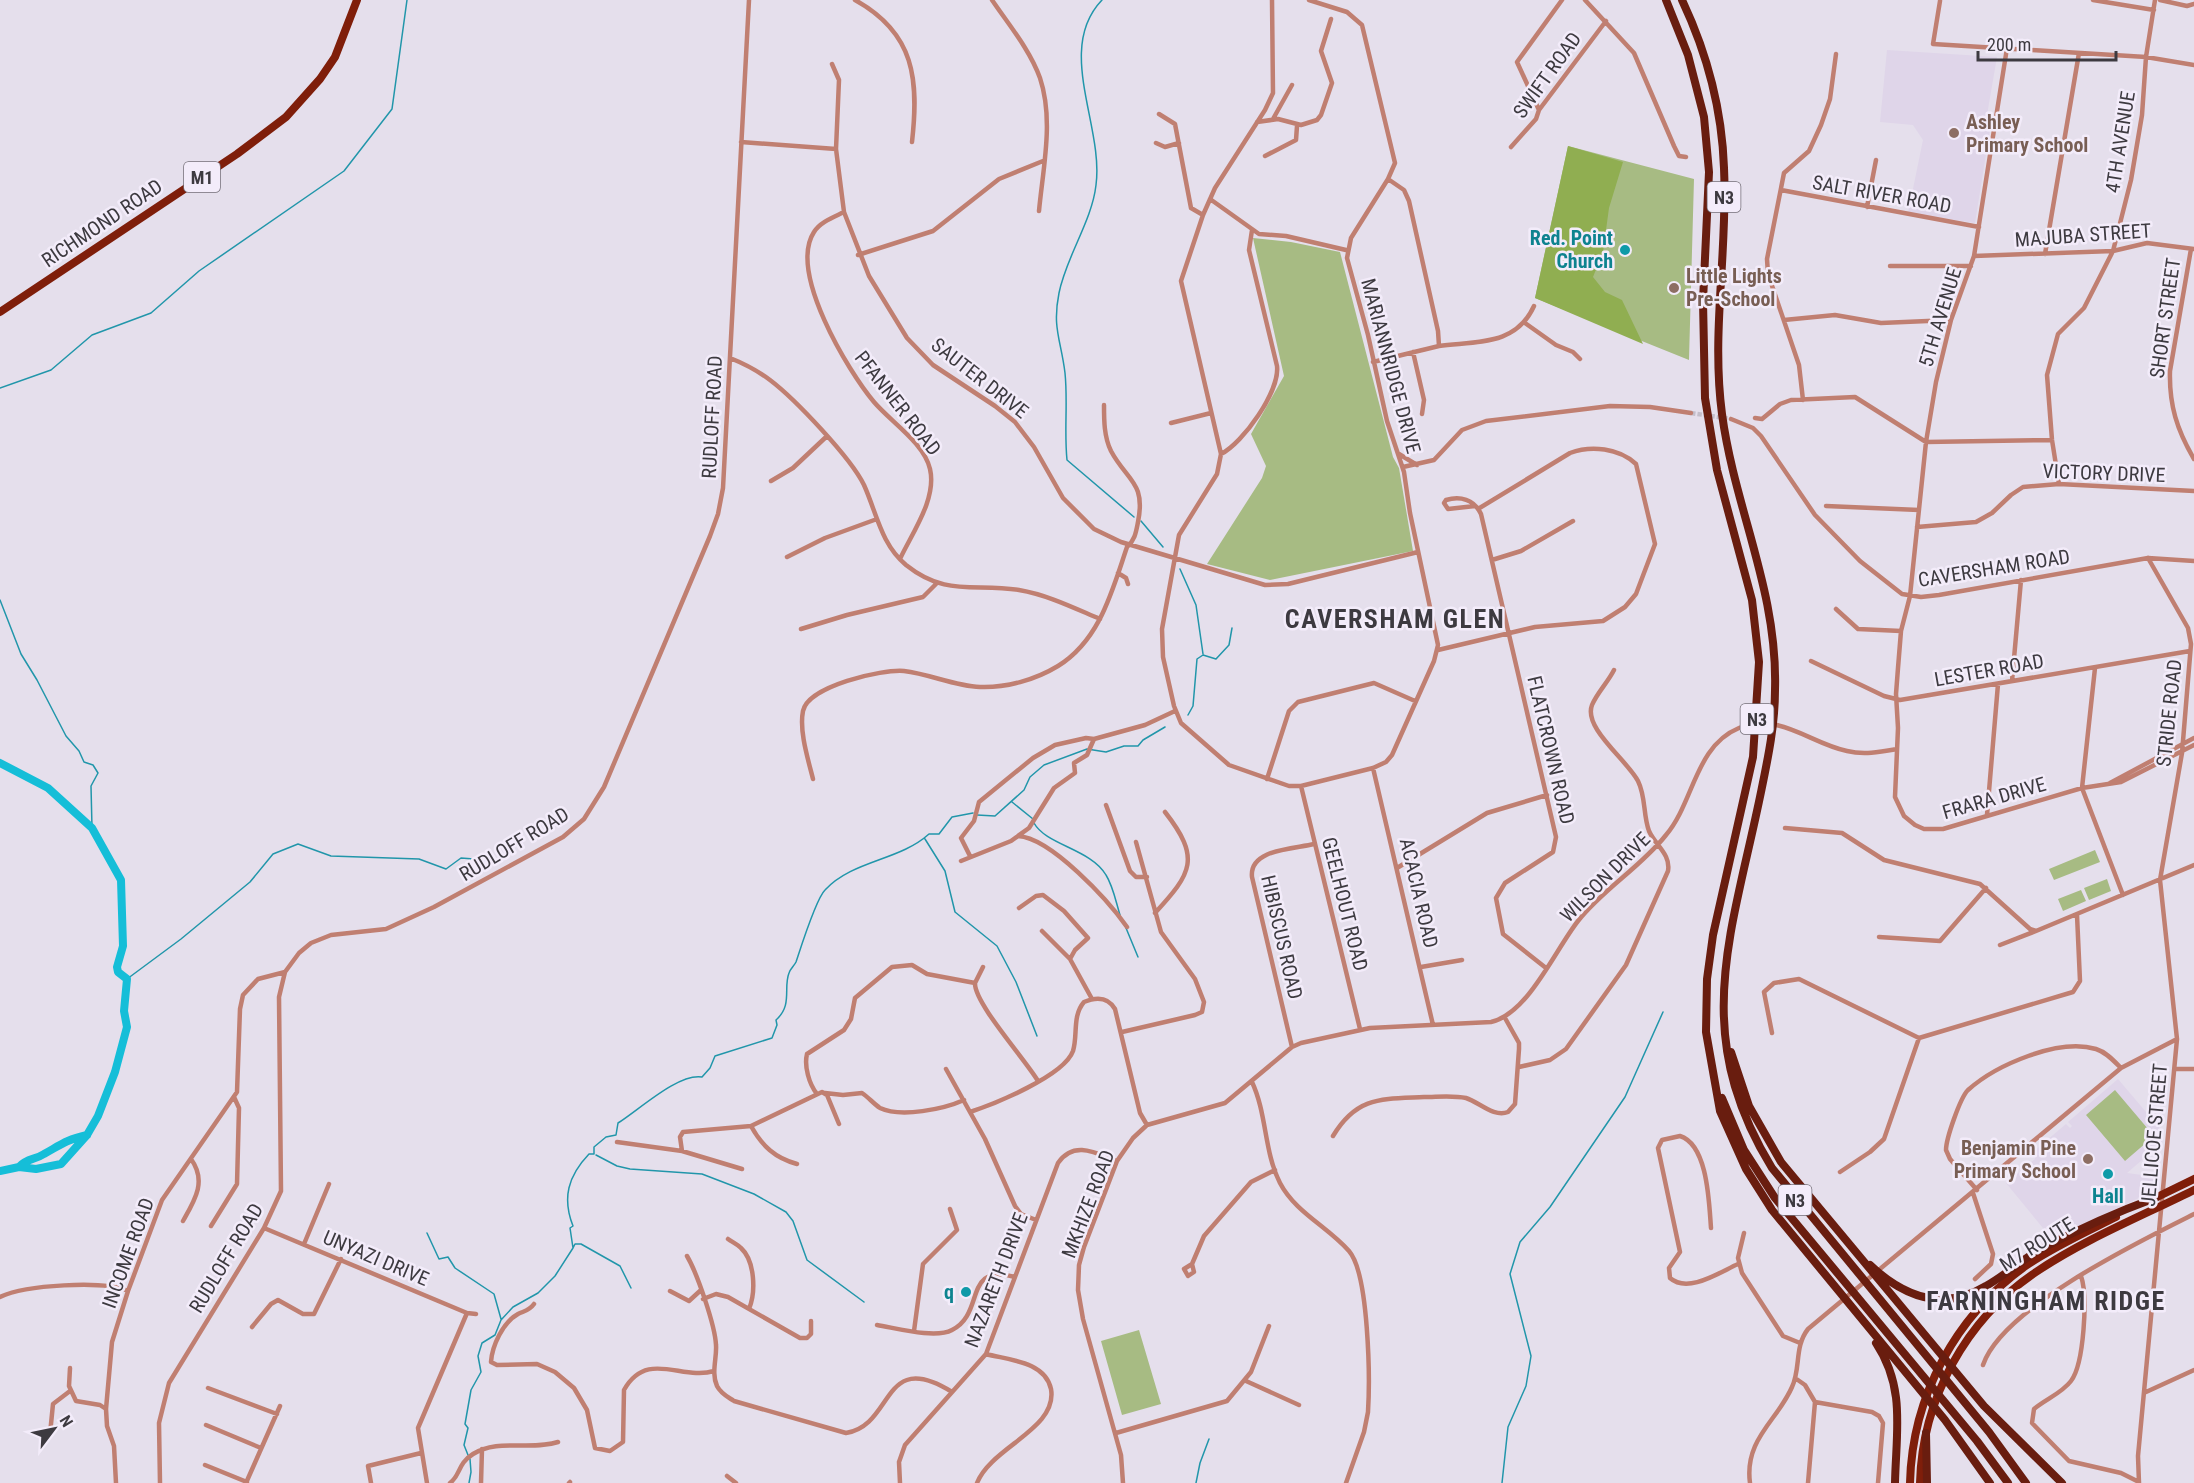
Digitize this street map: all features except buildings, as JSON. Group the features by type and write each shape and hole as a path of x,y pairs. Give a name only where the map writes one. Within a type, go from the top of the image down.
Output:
{"highway":[{"name":"RICHMOND ROAD","path":"0,312 237,154 286,117 320,79 335,57 357,0"},
{"name":"N3","path":"1666,0 1688,55 1704,117 1709,172 1702,301 1705,398 1717,470 1752,600 1759,662 1753,757 1713,935 1707,979 1706,1032 1714,1076 1733,1128 1763,1182 2008,1483"},
{"name":"N3","path":"1682,0 1708,67 1721,130 1725,192 1718,352 1722,414 1733,466 1766,591 1775,663 1770,740 1729,937 1722,1004 1724,1042 1731,1079 1756,1142 1795,1199 2007,1454 2026,1483"},
{"path":"1722,1004 1729,1045 1749,1106 1781,1162 1984,1407 2062,1483"},
{"path":"1714,1076 1722,1118 1753,1182 1772,1210 1945,1420 1990,1483"},
{"name":"M7 ROUTE","path":"1910,1483 1914,1438 1932,1382 1957,1336 1982,1304 2005,1282 2038,1258 2194,1179"},
{"name":"M7 ROUTE","path":"1920,1483 1926,1433 1935,1401 1953,1363 1968,1339 2005,1296 2049,1264 2194,1191"},
{"path":"1828,1220 1893,1285 1927,1298 1950,1298 1977,1291 2041,1249 2118,1212 2155,1198"},
{"path":"1850,1305 1883,1354 1895,1384 1899,1415 1895,1483"},
{"path":"1926,1433 1927,1483"}],"street":[{"name":"RUDLOFF ROAD","path":"160,1483 159,1423 169,1383 264,1228 278,1200 282,1182 279,997 285,972 299,953 311,943 331,936 386,929 414,918 563,837 590,812 604,787 718,514 723,488 749,0"},
{"path":"855,0 879,16 889,26 903,44 911,63 916,106 912,142"},
{"path":"992,0 1027,52 1040,78 1046,116 1039,211"},
{"path":"1272,0 1273,93 1210,199 1184,273 1181,290 1221,454 1217,474 1183,528 1175,557 1161,639 1175,711 1185,728 1222,760 1288,786 1301,786 1373,768 1392,755 1438,650 1536,627 1603,621 1632,601 1655,544 1640,474 1630,459 1599,448 1583,448 1477,507 1449,509 1444,503 1446,500 1460,498 1477,507 1509,633"},
{"path":"1210,199 1258,234 1286,236 1346,250 1351,238 1388,179 1395,157 1362,25 1347,12 1309,0"},
{"path":"1539,110 1516,62 1562,0"},
{"path":"1585,0 1634,54 1679,156 1686,157"},
{"path":"2093,0 2154,10"},
{"path":"2158,0 2187,6 2194,3"},
{"name":"4TH AVENUE","path":"2059,484 2047,384 2058,334 2084,308 2113,251 2135,159 2142,115 2146,57 2154,10 2158,0"},
{"path":"1940,1 1933,44 2146,57 2194,65"},
{"path":"1257,122 1273,118 1297,126 1309,124 1321,115 1330,88 1331,76 1322,45 1331,19"},
{"name":"SWIFT ROAD","path":"1511,147 1536,119 1539,110 1606,21"},
{"name":"5TH AVENUE","path":"1896,700 1901,631 1910,596 1926,442 1951,320 1974,256 2007,48"},
{"path":"2045,254 2079,53"},
{"path":"1803,400 1799,365 1767,268 1786,169 1809,151 1827,112 1836,54"},
{"name":"SAUTER DRIVE","path":"832,64 839,80 836,149 844,212 858,255 895,321 914,345 933,365 995,405 1015,422 1034,447 1063,498 1078,516 1101,533 1131,544 1248,581 1273,586 1418,552"},
{"path":"1273,118 1292,85"},
{"path":"1159,114 1173,122 1191,208 1203,215"},
{"path":"1265,156 1296,140 1297,126"},
{"path":"741,142 836,149"},
{"path":"1156,142 1165,147 1179,143"},
{"path":"1867,207 1876,160"},
{"path":"858,255 933,231 999,179 1043,161"},
{"path":"1388,179 1404,190 1409,201 1438,331 1439,346"},
{"name":"SALT RIVER ROAD","path":"1781,190 1979,227"},
{"name":"PFANNER ROAD","path":"844,212 822,223 812,236 810,265 816,301 831,336 860,384 923,454 930,471 928,498 900,559"},
{"path":"1221,454 1239,442 1278,380 1277,366 1249,250 1252,230"},
{"name":"MAJUBA STREET","path":"1974,256 2113,251 2147,243 2192,249"},
{"name":"SHORT STREET","path":"2192,249 2170,371 2169,390 2174,421 2194,459"},
{"name":"MARIANNRIDGE DRIVE","path":"1346,250 1373,362 1403,467 1418,552 1437,632 1438,650"},
{"path":"1890,266 1971,266"},
{"path":"1373,362 1439,346 1505,337 1525,323 1534,306"},
{"path":"1784,320 1834,315 1881,323 1951,320"},
{"path":"1525,323 1556,345 1573,351 1580,359"},
{"path":"1413,352 1425,400 1422,414"},
{"path":"730,358 772,381 854,468 888,545 900,559 936,584 963,589 1019,591 1053,599 1100,620"},
{"path":"1755,418 1762,419 1784,402 1860,398 1926,442 2052,440"},
{"path":"813,779 803,723 805,704 813,697 841,684 892,671 915,673 981,687 1026,680 1046,672 1070,657 1091,634 1100,620 1118,573 1134,541 1140,510 1140,495 1134,481 1112,452 1105,430 1104,405"},
{"path":"1403,467 1434,460 1462,430 1486,421 1610,406 1650,407 1691,413"},
{"path":"1171,423 1211,413"},
{"name":"CAVERSHAM ROAD","path":"1731,419 1753,428 1761,436 1810,509 1840,542 1888,585 1910,596 1939,595 2148,558 2194,561"},
{"path":"771,482 793,468 826,437"},
{"path":"1397,452 1417,465"},
{"name":"VICTORY DRIVE","path":"1917,527 1976,522 1992,513 2023,487 2059,484 2194,491"},
{"path":"1826,506 1919,510"},
{"path":"787,557 825,538 877,519"},
{"path":"1491,560 1521,551 1573,521"},
{"name":"STRIDE ROAD","path":"2148,558 2188,628 2190,651 2182,753 2160,880"},
{"path":"1118,573 1126,578 1128,584"},
{"path":"2012,681 2020,580"},
{"path":"801,629 923,597 936,584"},
{"path":"1836,609 1858,629 1901,631"},
{"name":"FLATCROWN ROAD","path":"1509,633 1556,837 1553,852 1505,883 1496,898 1503,934 1546,968"},
{"name":"LESTER ROAD","path":"1896,700 2190,651"},
{"path":"1811,661 1896,700 1897,749"},
{"path":"2095,668 2082,788 2123,895"},
{"path":"1519,1066 1550,1060 1561,1054 1622,972 1668,871 1666,858 1648,827 1640,783 1625,761 1597,731 1591,716 1592,705 1614,670"},
{"path":"1267,779 1289,711 1298,702 1374,683 1415,701"},
{"path":"1986,815 1998,684"},
{"path":"970,856 961,838 974,821 979,802 1041,752 1086,738 1093,741 1144,726 1175,711"},
{"name":"WILSON DRIVE","path":"1505,1018 1518,1006 1581,917 1658,844 1672,827 1710,752 1727,735 1746,726 1768,723 1795,729 1814,740 1860,754 1897,749"},
{"name":"FRARA DRIVE","path":"2108,784 2194,738"},
{"path":"961,861 1006,844 1029,828 1053,788 1075,773 1074,763 1087,755 1093,741"},
{"name":"FRARA DRIVE","path":"1897,749 1894,788 1897,805 1905,816 1924,829 1943,829 2082,788 2134,777 2194,745"},
{"name":"ACACIA ROAD","path":"1373,768 1434,1025"},
{"path":"1366,770 1376,778"},
{"name":"GEELHOUT ROAD","path":"1301,786 1360,1029"},
{"path":"1397,868 1487,813 1547,795"},
{"path":"1107,805 1130,871 1136,877 1147,877"},
{"path":"1155,913 1172,895 1189,868 1190,861 1187,848 1165,812"},
{"path":"1785,828 1842,833 1884,860 1972,881 1986,888 2030,929 2036,931"},
{"path":"1018,836 1039,841 1059,857 1103,896 1127,927"},
{"path":"1122,1032 1195,1015 1203,1010 1202,994 1195,979 1163,937 1136,842"},
{"name":"HIBISCUS ROAD","path":"1292,1047 1252,877 1252,866 1264,855 1314,844"},
{"path":"2000,945 2194,866"},
{"name":"JELLICOE STREET","path":"2139,1483 2138,1456 2176,1069 2177,1039 2160,880"},
{"path":"1879,937 1940,941 1986,888"},
{"path":"1019,908 1036,896 1043,896 1064,911 1088,938 1075,950 1070,959"},
{"path":"1772,1033 1764,992 1774,982 1799,979 1919,1038 2073,992 2080,981 2077,915"},
{"path":"1042,931 1070,959 1092,999"},
{"path":"1421,967 1462,960"},
{"path":"817,1094 807,1069 807,1054 844,1030 850,1019 855,998 889,969 909,965 927,974 975,983"},
{"path":"983,967 975,983 981,1003 1022,1054 1038,1081"},
{"name":"INCOME ROAD","path":"116,1483 114,1446 107,1426 106,1409 112,1342 128,1291 162,1200 234,1097 238,1085 240,1009 243,995 258,979 285,972"},
{"path":"970,1112 1010,1097 1064,1064 1070,1057 1079,1008 1084,1002 1092,999 1102,999 1113,1005 1122,1032 1140,1113 1147,1125 1218,1106 1231,1100 1292,1047 1313,1039 1360,1029 1491,1022 1505,1018 1519,1043 1515,1104 1508,1112 1501,1114 1461,1097 1379,1099 1363,1104 1349,1114 1333,1136"},
{"path":"1840,1172 1870,1152 1884,1139 1919,1038"},
{"path":"1750,1483 1751,1462 1762,1430 1790,1392 1795,1378 1800,1343 1808,1329 2121,1068 2146,1052 2177,1039"},
{"path":"1975,1279 1991,1264 1993,1254 1975,1192 1950,1159 1946,1150 1963,1099 1969,1090 1997,1071 2033,1053 2049,1049 2098,1050 2121,1068"},
{"path":"946,1069 964,1100 1015,1206 1021,1214 1036,1220"},
{"path":"2176,1069 2194,1069"},
{"path":"1252,1082 1264,1119 1275,1170 1283,1189 1291,1199 1350,1252 1360,1274 1368,1412 1366,1426 1346,1483"},
{"path":"825,1093 839,1124"},
{"path":"682,1151 680,1137 683,1132 751,1126 817,1094 864,1094 879,1107 892,1110 937,1110 964,1100"},
{"path":"211,1226 237,1185 238,1108 234,1097"},
{"name":"MKHIZE ROAD","path":"1123,1483 1121,1455 1083,1319 1078,1278 1084,1247 1117,1161 1133,1137 1147,1125"},
{"path":"751,1126 771,1152 783,1160 797,1164"},
{"path":"1711,1228 1704,1168 1694,1147 1680,1136 1662,1140 1658,1148 1680,1251 1669,1268 1670,1278 1682,1284 1696,1282 1738,1264"},
{"path":"617,1142 682,1151 742,1168"},
{"name":"NAZARETH DRIVE","path":"900,1483 899,1462 905,1445 986,1354 1058,1163 1064,1156 1080,1149 1117,1161"},
{"path":"183,1221 199,1190 198,1172 191,1159"},
{"path":"1192,1264 1204,1236 1247,1186 1275,1170"},
{"path":"304,1244 329,1184"},
{"path":"914,1331 923,1264 956,1233 950,1209"},
{"path":"1983,1365 1995,1343 2013,1323 2081,1276 2161,1228 2194,1214"},
{"name":"UNYAZI DRIVE","path":"264,1228 467,1313 476,1314"},
{"path":"1744,1233 1738,1264 1783,1336 1800,1343"},
{"path":"728,1239 743,1250 751,1266 752,1298 749,1309"},
{"path":"687,1256 701,1290 716,1341 714,1371 719,1389 734,1401 840,1433 852,1432 864,1427 874,1418 892,1389 902,1383 926,1380 952,1392"},
{"path":"252,1327 278,1300 303,1314 314,1314 341,1259"},
{"path":"877,1325 937,1333 952,1330 966,1318 985,1278 997,1273 1015,1278"},
{"path":"2081,1276 2086,1292 2076,1373 2063,1389 2034,1409 2031,1419 2035,1430 2069,1461 2121,1473 2139,1483"},
{"path":"0,1297 17,1290 48,1288 111,1286 128,1291"},
{"path":"669,1291 689,1301 701,1290"},
{"path":"703,1299 721,1294 800,1338 807,1338 811,1334 811,1321"},
{"path":"534,1304 530,1310 511,1319 496,1340 491,1362 497,1365 537,1364 555,1372 574,1388 587,1410 594,1447 601,1450 615,1450 625,1439 624,1390 640,1373 658,1367 699,1373 714,1371"},
{"path":"427,1483 418,1439 419,1424 467,1313"},
{"path":"1116,1433 1224,1402 1246,1381 1269,1326"},
{"path":"977,1483 983,1470 996,1456 1043,1419 1051,1399 1050,1385 1039,1370 1032,1366 986,1354"},
{"path":"70,1368 70,1391 76,1401 100,1405 106,1409"},
{"path":"2146,1392 2194,1370"},
{"path":"2188,1373 2194,1378"},
{"path":"1795,1378 1805,1384 1815,1402 1808,1483"},
{"path":"1246,1381 1299,1405"},
{"path":"208,1388 277,1414"},
{"path":"50,1434 53,1404 70,1391"},
{"path":"1815,1402 1872,1412 1881,1419 1878,1483"},
{"path":"205,1465 247,1482 280,1406"},
{"path":"206,1425 261,1448"},
{"path":"450,1483 456,1478 460,1463 482,1449 528,1445 540,1448 558,1442"},
{"path":"481,1483 482,1449"},
{"path":"371,1483 368,1466 421,1453"},
{"path":"727,1476 736,1483"}],"shaded area":[{"name":"Ashley Primary School","path":"1887,50 1997,57 1987,115 1992,117 1975,223 1908,213 1923,140 1913,125 1880,122"},
{"name":"Benjamin Pine Primary School","path":"2118,1079 2163,1132 2161,1149 2156,1148 2127,1173 2157,1177 2158,1189 2052,1239 2006,1183 2035,1159 2033,1152 2066,1124 2070,1128 2072,1126 2068,1122"}],"green space":[{"path":"1568,146 1694,179 1689,360 1535,298"},
{"path":"1568,146 1623,162 1609,208 1603,252 1593,277 1605,292 1622,300 1643,344 1535,298"},
{"path":"1253,238 1291,242 1340,252 1393,457 1399,468 1413,551 1270,580 1207,564 1262,478 1266,466 1251,434 1284,376"},
{"path":"2095,850 2100,862 2054,880 2049,869"},
{"path":"2107,879 2111,891 2089,900 2084,888"},
{"path":"2081,890 2086,901 2063,911 2058,899"},
{"path":"2115,1090 2154,1136 2125,1161 2086,1115"},
{"path":"1139,1330 1161,1404 1122,1415 1101,1341"}],"waterway":[{"path":"0,388 51,370 92,335 151,313 199,271 344,171 392,109 407,0"},
{"path":"1102,0 1089,20 1082,41 1084,89 1097,162 1096,185 1090,212 1062,280 1056,316 1065,373 1067,460 1134,517"},
{"path":"1141,521 1163,547"},
{"path":"1180,569 1196,605 1203,654"},
{"path":"0,600 21,654 66,736 79,751 84,762 93,765 98,773 91,786 92,828"},
{"path":"1188,715 1193,706 1197,659 1203,655 1216,659 1229,645 1232,628"},
{"path":"977,815 995,816 1024,790 1030,777 1044,765 1087,749 1106,752 1124,746 1138,746 1143,740 1165,727"},
{"path":"0,763 48,788 92,828 121,880 123,946 117,967 118,972 127,979 124,1011 127,1027 115,1072 98,1116 87,1135 61,1164 36,1169 19,1167 0,1171"},
{"path":"1012,802 1033,819"},
{"path":"468,1455 464,1445 468,1428 465,1424 471,1390 481,1372 478,1356 482,1343 495,1335 501,1320 513,1307 538,1293 555,1276 573,1248 570,1228 573,1226 568,1197 572,1179 582,1162 589,1154 594,1154 594,1147 606,1137 616,1135 618,1123 647,1102 670,1086 692,1077 702,1077 710,1068 715,1056 772,1038 777,1025 776,1020 786,1002 787,979 796,962 813,913 821,895 836,880 862,866 904,850 929,834 939,834 952,817 973,813"},
{"path":"1034,823 1048,837 1080,853 1099,866 1111,884 1120,915"},
{"path":"925,839 945,871 955,912 997,946 1016,982 1037,1036"},
{"path":"127,979 181,939 250,882 273,854 298,844 331,856 419,859 446,869 461,858 474,859 480,864 487,860"},
{"path":"1126,928 1138,957"},
{"path":"1502,1483 1508,1427 1526,1386 1531,1356 1510,1274 1520,1242 1550,1207 1625,1097 1663,1012"},
{"path":"19,1167 64,1143 87,1135"},
{"path":"596,1155 617,1166 630,1169 702,1174 754,1194 786,1212 793,1221 807,1260 864,1302"},
{"path":"427,1233 439,1259 448,1257 455,1268 494,1294 501,1319"},
{"path":"573,1248 575,1244 581,1244 620,1266 631,1288"},
{"path":"1196,1483 1200,1463 1209,1439"},
{"path":"469,1483 470,1459"}],"tunnel":[{"path":"1691,413 1731,419"}],"place":[{"name":"Ashley Primary School","path":"1954,133"},
{"name":"Red. Point Church","path":"1625,250"},
{"name":"Little Lights Pre-School","path":"1674,288"},
{"name":"Benjamin Pine Primary School","path":"2088,1159"},
{"name":"Hall","path":"2108,1174"},
{"name":"q","path":"966,1292"}],"district":[{"name":"CAVERSHAM GLEN","path":"1395,619"},
{"name":"FARNINGHAM RIDGE","path":"2046,1301"}]}
